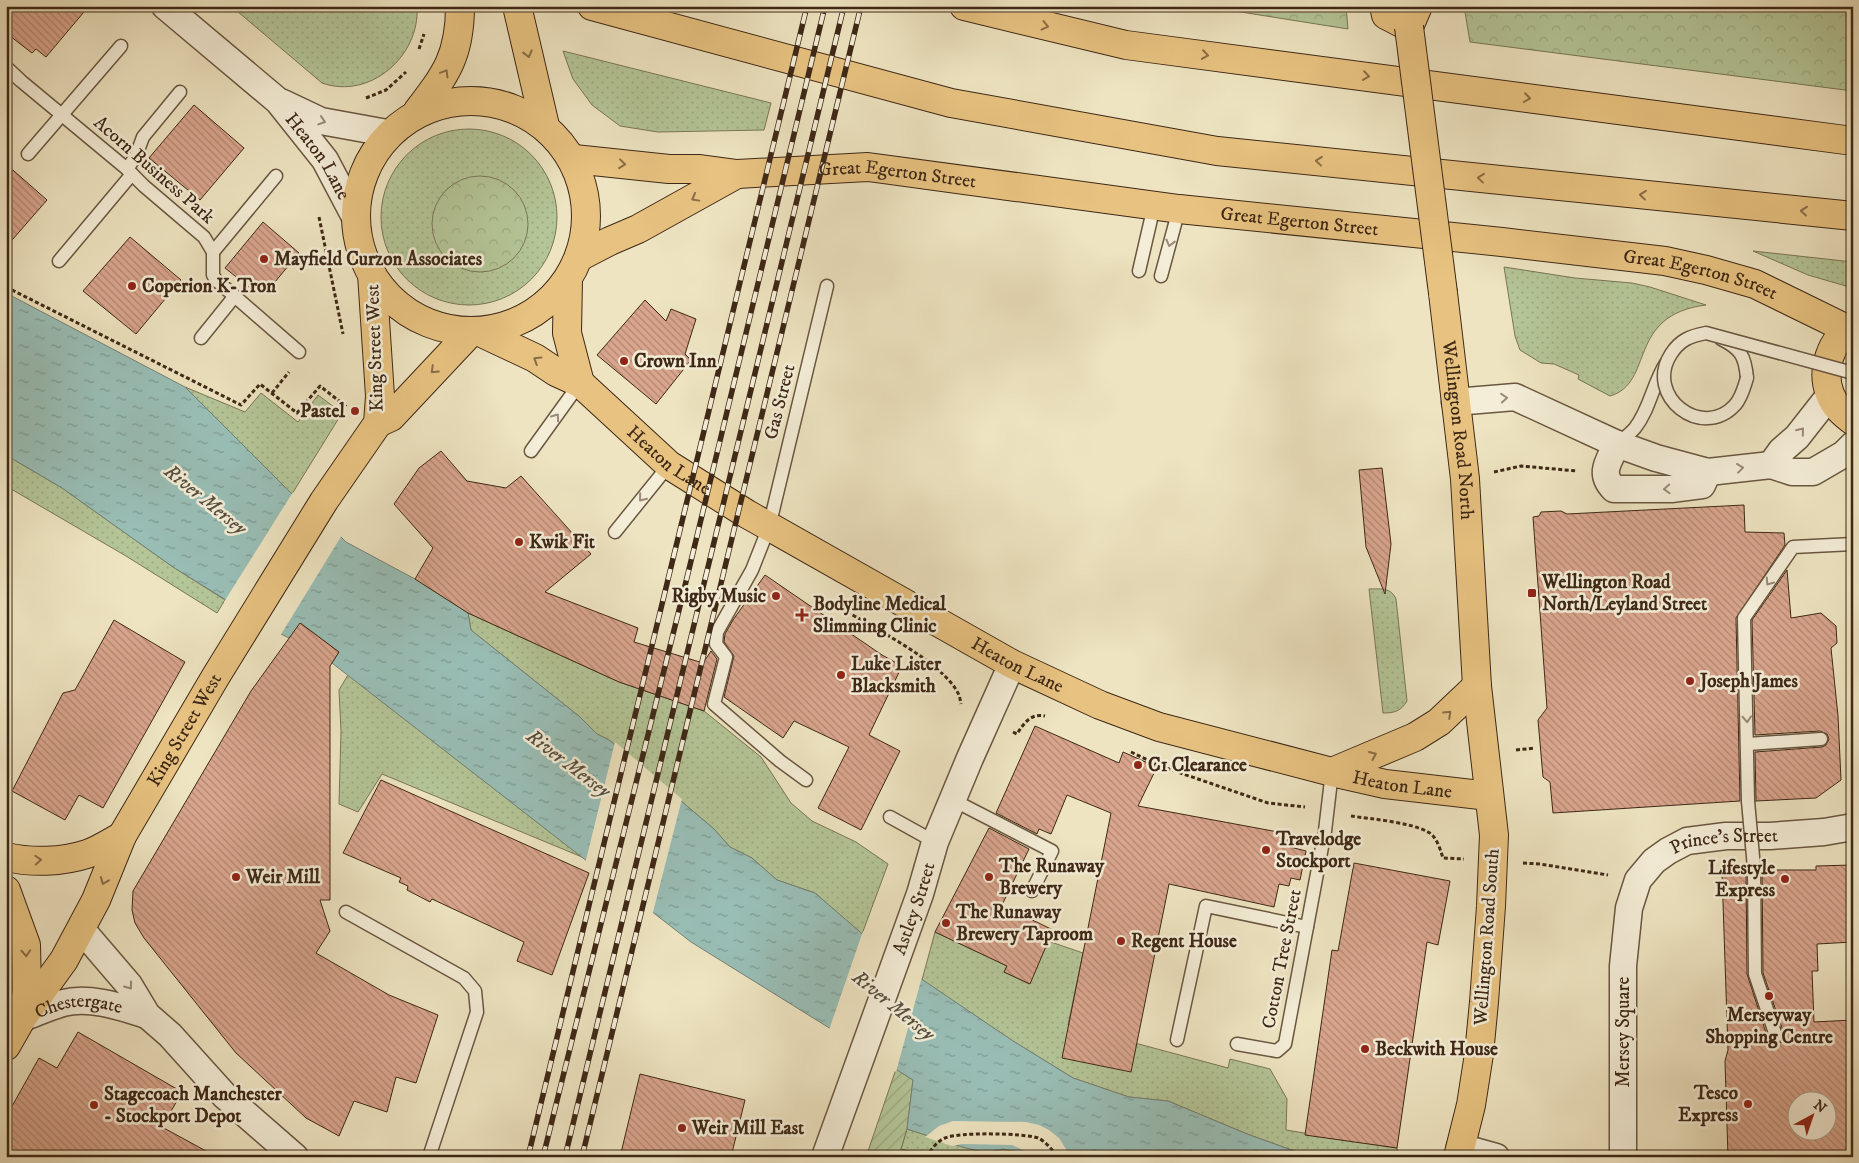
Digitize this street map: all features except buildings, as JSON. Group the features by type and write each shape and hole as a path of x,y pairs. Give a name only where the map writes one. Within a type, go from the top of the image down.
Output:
{"main road":[{"path":"417,112 450,66 458,40 460,6"},
{"path":"517,6 545,126"},
{"path":"592,6 951,103 1218,151 1853,216"},
{"path":"964,6 1126,45 1853,141"},
{"name":"Wellington Road North","path":"1384,6 1386,15 1414,16 1455,402 1465,479 1477,686 1494,835"},
{"path":"372,274 357,235 354,215 366,171 386,133 417,112 449,102 483,101 515,109 545,126 561,141 574,159 583,191 586,214 574,268 567,333 580,383"},
{"name":"Great Egerton Street","path":"574,159 669,169 700,169 737,174 868,167 1166,207 1502,242 1665,262 1706,270 1756,284 1851,329"},
{"name":"Great Egerton Street","path":"476,335 527,316 574,268 610,241 638,229 737,174"},
{"name":"Heaton Lane","path":"372,274 388,296 420,320 476,335 535,358 556,372 580,383 669,465 769,527 1012,664 1100,705 1159,727 1385,784 1489,796"},
{"name":"King Street West","path":"6,1046 22,1018 64,960 96,900 122,836 251,618 324,501 380,396 372,274"},
{"path":"1851,329 1836,343 1828,359 1826,377 1830,395 1839,410 1853,421"},
{"name":"King Street West","path":"367,418 391,417 476,335"},
{"path":"1332,772 1415,737 1439,722 1477,686"},
{"name":"Wellington Road South","path":"1459,1152 1471,1104 1484,1011 1492,906 1494,835"},
{"path":"6,857 24,861 69,858 89,853 122,836"},
{"name":"Chestergate","path":"6,890 26,945 27,991 22,1018"}],"street":[{"name":"Heaton Lane","path":"165,6 278,101 325,160 354,215"},
{"name":"Heaton Lane","path":"278,101 321,121 386,133"},
{"path":"1771,465 1781,451 1797,437 1830,395"},
{"path":"1455,402 1515,397 1617,444 1656,458 1708,472 1771,465 1792,472 1813,472 1844,454 1853,445"},
{"path":"1617,444 1607,465 1605,475 1608,483 1614,488 1652,489 1702,485 1708,472"},
{"name":"Astley Street","path":"824,1157 920,894 935,842 1012,664"},
{"name":"Prince's Street","path":"1629,908 1638,880 1654,861 1687,841 1726,836 1770,836 1824,832 1853,827"},
{"name":"Mersey Square","path":"1623,1157 1623,966 1629,908"},
{"name":"Chestergate","path":"81,929 129,985 147,1014 170,1035 225,1096 295,1157"},
{"name":"Chestergate","path":"22,1018 64,1002 103,1003 147,1014"},
{"path":"1459,1152 1496,1157"}],"lane":[{"path":"28,154 121,46"},
{"name":"Acorn Business Park","path":"6,67 204,237 214,252 213,275 216,280 299,352"},
{"path":"59,261 129,171 143,138 180,92"},
{"path":"214,252 276,176"},
{"path":"1138,271 1166,207"},
{"path":"1161,276 1166,207"},
{"name":"Gas Street","path":"806,780 780,761 714,704 726,657 716,644 717,632 752,570 769,527 827,286"},
{"path":"201,338 234,297"},
{"path":"1617,444 1635,429 1645,412 1660,371 1672,354 1686,338 1705,335 1722,340 1739,350 1746,365 1747,378 1742,394 1734,406 1713,418 1696,417 1676,405 1667,394 1664,383 1664,371 1668,359 1675,347 1683,340 1706,334 1853,372"},
{"path":"531,451 580,383"},
{"path":"615,532 669,465"},
{"path":"1776,1036 1755,974 1754,868 1748,801 1744,618 1793,547 1853,544"},
{"path":"1747,750 1822,739"},
{"name":"Cotton Tree Street","path":"1237,1044 1277,1051 1285,1044 1325,831 1332,772"},
{"path":"952,800 1052,851 1032,892"},
{"path":"890,818 935,842"},
{"path":"1177,1040 1206,906 1307,927"},
{"path":"346,912 464,978 475,991 477,1012 429,1157"}],"path":[{"path":"418,54 426,29"},
{"path":"362,100 386,90 409,67"},
{"path":"319,214 344,341"},
{"path":"6,287 241,405 260,384 297,413 320,386 367,418"},
{"path":"1465,479 1521,466 1605,475"},
{"path":"864,580 846,611 931,663 947,678 959,694 961,708"},
{"path":"1017,734 1026,720 1033,716 1051,717"},
{"path":"1124,748 1160,766 1268,803 1304,806"},
{"path":"1346,815 1414,826 1429,832 1438,843 1443,858"},
{"path":"1540,864 1638,880"},
{"path":"927,1157 935,1145 945,1138 961,1134 1029,1136 1040,1139 1056,1157"}],"green space":[{"path":"231,6 417,7 416,25 410,42 401,57 389,70 374,79 358,85 340,87 322,83"},
{"path":"1203,6 1346,6 1348,29"},
{"path":"1464,6 1853,6 1853,91 1470,42"},
{"path":"563,51 771,103 764,130 658,132 620,126 592,105 573,79"},
{"path":"460,129 478,129 503,135 518,143 532,154 543,168 551,183 556,200 556,234 551,251 543,266 532,280 518,291 495,302 478,305 460,305 435,299 420,291 406,280 395,266 384,243 381,226 381,208 387,183 395,168 406,154 420,143 443,132"},
{"path":"480,176 498,180 514,190 524,206 528,224 524,242 514,258 498,268 480,272 462,268 446,258 436,242 432,224 436,206 446,190 462,180"},
{"path":"1753,251 1853,262 1853,288 1808,275"},
{"path":"1504,267 1575,278 1632,283 1706,305 1681,311 1664,322 1652,335 1633,378 1624,389 1610,396 1578,379 1579,375 1554,364 1541,363 1520,350 1515,336"},
{"path":"185,387 245,412 261,393 298,422 318,395 342,413 292,494"},
{"path":"6,455 62,488 173,567 225,600 217,613 126,556 6,486"},
{"path":"1369,589 1381,589 1391,592 1396,599 1407,701 1400,709 1391,713 1383,713"},
{"path":"468,613 619,682 704,711 761,757 791,803 812,821 856,842 888,864 862,934 815,893 777,880 752,858 730,847 714,829 609,740 597,734 580,717 471,630"},
{"path":"348,675 582,857 382,774 358,812 339,804 341,731 339,690"},
{"path":"935,932 1007,966 1004,972 1029,984 1048,941 1083,953 1068,1025 1228,1068 1230,1059 1270,1069 1287,1099 1286,1130 1397,1148 1399,1157 1311,1157 1247,1134 1168,1101 1129,1097 1073,1078 1013,1041 922,980"},
{"path":"896,1069 913,1080 907,1129 901,1149 932,1157 866,1157"},
{"path":"907,1129 966,1148 989,1153 1003,1149 1025,1153 1033,1157 932,1157 901,1149"}],"water":[{"name":"River Mersey","path":"6,293 185,387 292,494 346,542 415,579 468,613 471,630 580,717 597,734 609,740 714,829 730,847 752,858 777,880 815,893 889,957 1013,1041 1073,1078 1129,1097 1168,1101 1247,1134 1311,1157 1034,1157 1025,1153 1003,1149 989,1153 966,1148 907,1129 913,1080 691,942 332,663 339,652 301,623 289,638 281,634 173,567 62,488 6,455"}],"pier":[{"path":"293,492 342,535 280,636 224,602"},
{"path":"615,742 682,799 652,916 585,864"},
{"path":"863,931 891,955 922,977 896,1072 829,1030"},
{"path":"953,1121 1026,1122 1039,1125 1059,1138 1071,1157 1030,1157 1023,1150 1012,1145 962,1144 952,1146 925,1137 939,1126"}],"railway":[{"path":"528,1157 807,6"},
{"path":"543,1157 683,594 825,6"},
{"path":"565,1157 844,6"},
{"path":"582,1157 861,6"}],"place":[{"name":"Mayfield Curzon Associates","path":"264,259"},
{"name":"Coperion K-Tron","path":"132,286"},
{"name":"Crown Inn","path":"624,361"},
{"name":"Pastel","path":"355,411"},
{"name":"Kwik Fit","path":"519,542"},
{"name":"Wellington Road North/Leyland Street","path":"1532,593"},
{"name":"Rigby Music","path":"776,596"},
{"name":"Bodyline Medical Slimming Clinic","path":"802,615"},
{"name":"Luke Lister Blacksmith","path":"841,675"},
{"name":"Joseph James","path":"1690,681"},
{"name":"C1 Clearance","path":"1138,765"},
{"name":"Travelodge Stockport","path":"1266,850"},
{"name":"Weir Mill","path":"236,877"},
{"name":"The Runaway Brewery","path":"989,877"},
{"name":"Lifestyle Express","path":"1785,879"},
{"name":"The Runaway Brewery Taproom","path":"946,923"},
{"name":"Regent House","path":"1121,941"},
{"name":"Merseyway Shopping Centre","path":"1769,996"},
{"name":"Beckwith House","path":"1365,1049"},
{"name":"Tesco Express","path":"1748,1104"},
{"name":"Stagecoach Manchester - Stockport Depot","path":"94,1105"},
{"name":"Weir Mill East","path":"682,1128"}]}
